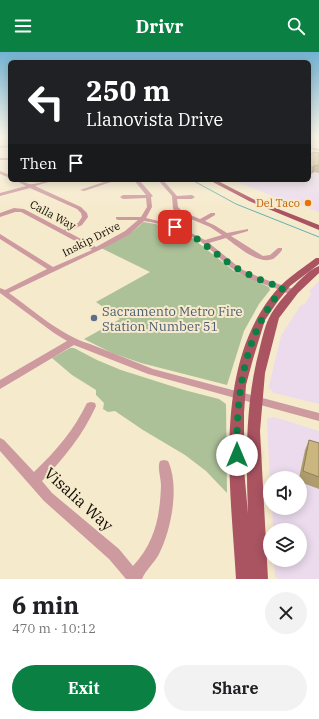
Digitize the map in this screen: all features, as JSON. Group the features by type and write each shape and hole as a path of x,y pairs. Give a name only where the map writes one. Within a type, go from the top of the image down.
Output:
{"main road":[{"path":"216,182 251,200 319,228"},
{"path":"224,182 252,196 319,223"},
{"path":"245,579 237,469 238,396 247,359 260,320 308,266 319,260"},
{"path":"259,579 259,544 254,466 256,401 259,370 274,319 288,290 319,269"}],"street":[{"path":"22,182 83,211 84,217 81,223 64,232"},
{"path":"0,195 46,182"},
{"path":"82,190 108,182"},
{"path":"138,182 150,196"},
{"path":"162,182 174,198 175,206 178,210 226,235 250,252 262,258 267,258 272,257 280,249"},
{"path":"122,197 150,196"},
{"name":"Inskip Drive","path":"2,291 95,249 131,230 143,219 150,206 150,196"},
{"path":"174,198 192,197"},
{"name":"Calla Way","path":"0,215 19,209 95,249"},
{"path":"200,221 213,214"},
{"path":"118,218 143,219 160,222 175,227 204,242 242,271 288,290"},
{"path":"204,242 246,230"},
{"path":"0,236 52,269"},
{"path":"2,291 73,341 81,345 87,346 151,372 319,417"},
{"path":"0,385 73,341"},
{"path":"33,481 61,454 69,444 81,427 91,406"},
{"name":"Visalia Way","path":"0,443 48,497 122,561 135,578"},
{"path":"135,578 153,552 164,526 168,486 164,465"}],"shaded area":[{"path":"311,162 319,162 319,212 293,202 290,203 237,182 311,182"},
{"path":"319,281 319,404 274,393 269,386 281,336 301,305 305,304 311,294 309,291"},
{"path":"274,417 319,431 319,579 279,579 275,577 274,567 307,567 307,523 273,523 272,515 307,515 307,471 269,471 267,419"}],"green space":[{"path":"143,222 156,224 191,237 234,271 269,287 270,290 259,304 244,331 227,385 141,363 112,353 84,339 120,319 96,302 150,272 101,248 129,234"},
{"path":"70,348 74,348 121,370 184,390 219,399 226,404 227,493 206,471 185,455 115,411 108,412 103,409 104,403 96,395 96,390 72,375 52,358"}],"building":[{"path":"311,162 319,162 319,166 315,165 311,166"},
{"path":"309,440 319,443 319,477 307,472 307,471 303,471"}],"waterway":[{"path":"196,182 236,204 319,237"}],"place":[{"name":"Del Taco","path":"308,203"},
{"name":"Sacramento Metro Fire Station Number 51","path":"94,318"}],"route":[{"path":"175,227 204,242 242,271 270,284 283,288 260,320 247,359 238,396 237,455"}]}
